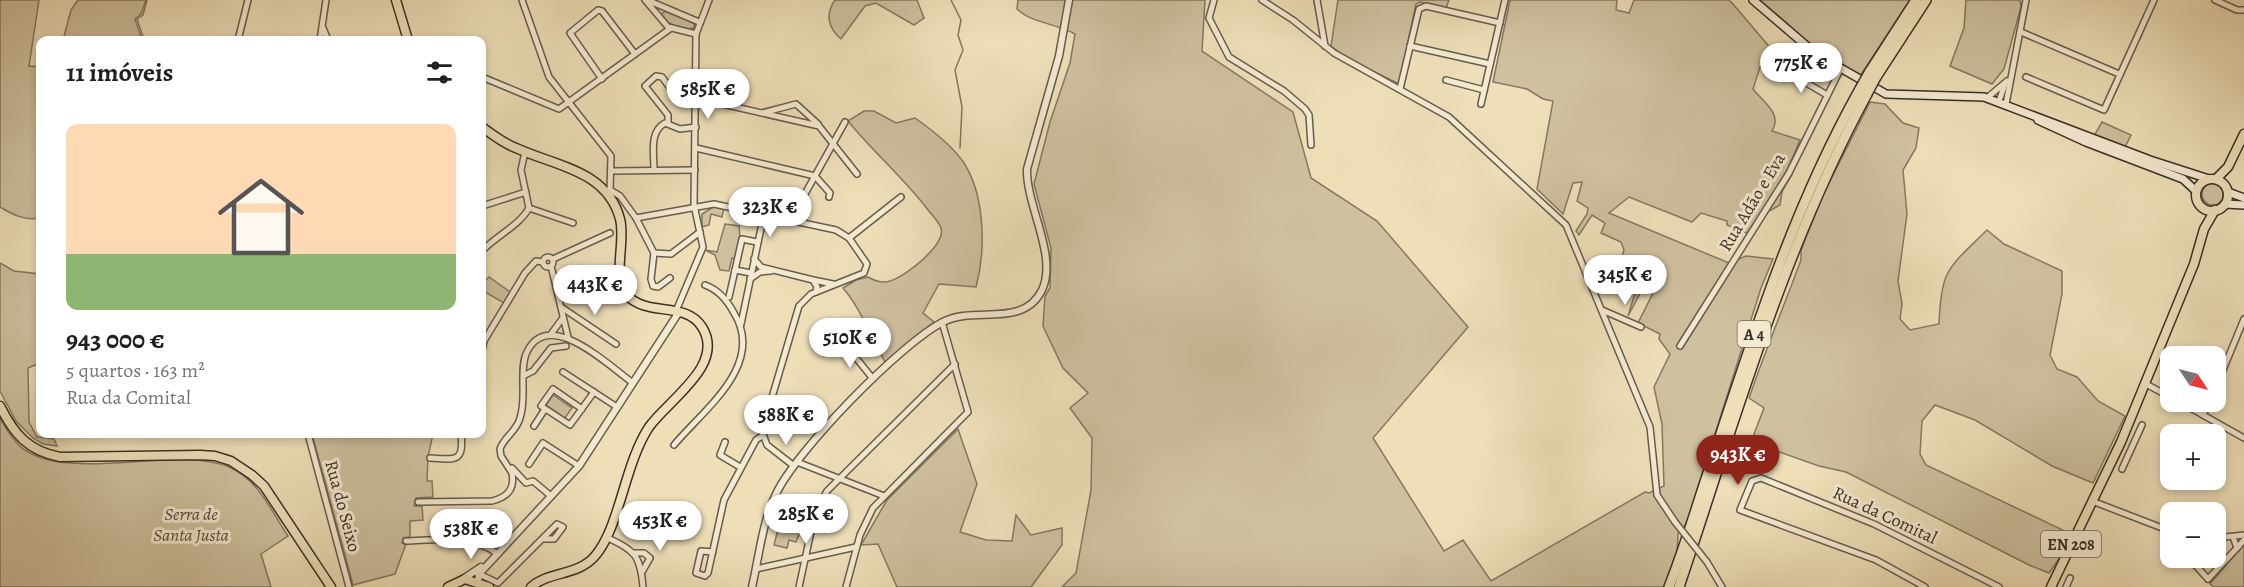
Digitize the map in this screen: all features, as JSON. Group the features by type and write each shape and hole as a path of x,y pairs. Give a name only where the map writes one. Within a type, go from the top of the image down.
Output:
{"highway":[{"name":"A 4","path":"1679,587 1797,242 1864,92 1916,0"},
{"name":"A 4","path":"1873,75 1926,0"},
{"name":"A 4","path":"1669,587 1759,321 1789,240 1825,155 1864,92"}],"main road":[{"path":"396,0 407,36"},
{"path":"1753,0 1816,54 1892,95 1960,95 2002,102 2142,157 2212,179 2244,198"},
{"path":"2023,111 2045,124 2086,142 2183,178 2196,191 2199,185 2228,167 2244,134"},
{"path":"486,130 499,140 525,152 582,172 609,191 622,227 619,273 621,288 631,299 642,306 677,312 695,320 702,327 707,344 706,357 700,370 666,406 640,442 632,458 606,537 597,553 586,564 531,587"},
{"path":"2244,146 2227,189 2225,204 2244,205"},
{"name":"EN 208","path":"2196,191 2198,203 2203,208 2204,229"},
{"name":"EN 208","path":"2051,587 2121,442 2146,384 2194,264 2204,229 2215,210 2225,204"},
{"path":"2203,208 2215,210"},
{"path":"0,405 11,427 21,440 46,454 72,457 215,456 242,467 269,494 331,587"},
{"path":"450,587 463,579 478,579 489,587"},
{"path":"450,587 478,579"},
{"path":"538,587 546,579"}],"street":[{"path":"239,36 248,0"},
{"path":"321,36 326,0"},
{"path":"522,0 549,77 611,156 612,171 609,191 620,196 636,218 654,253 651,279 653,286 658,287 670,278"},
{"path":"646,0 699,22"},
{"path":"646,0 671,28 696,34"},
{"path":"543,538 498,583 478,579 489,563 579,466 677,312 682,290 702,252 694,205 696,34 709,0"},
{"path":"752,587 772,504 795,464 873,379 942,322 1020,311 1036,298 1044,285 1045,256 1028,188 1027,169 1062,45 1069,0"},
{"path":"1214,0 1209,18 1229,57 1299,101 1309,115 1311,145"},
{"path":"1262,0 1364,71 1449,117 1559,217 1570,232 1650,427 1657,495 1707,562 1722,587"},
{"path":"1317,0 1325,46"},
{"path":"1481,104 1505,0"},
{"path":"2002,102 2021,32 2026,0"},
{"path":"2026,77 2104,110 2154,0"},
{"path":"2215,0 2237,10 2244,10"},
{"path":"657,15 663,7"},
{"path":"1400,90 1417,14 1423,7 1500,22"},
{"path":"602,79 570,33 598,10 602,11 635,54"},
{"path":"323,28 326,36"},
{"path":"486,79 557,109 569,103 671,28"},
{"path":"2021,32 2119,74"},
{"path":"1410,46 1491,64"},
{"name":"Rua Adão e Eva","path":"1680,346 1789,173 1841,68"},
{"path":"1788,72 1827,95"},
{"path":"668,123 668,115 645,86 656,76 662,77 681,103 696,101 819,126"},
{"path":"1988,98 2008,79"},
{"path":"1446,80 1485,90"},
{"path":"761,113 796,104 819,126 857,174"},
{"path":"791,219 845,122"},
{"path":"668,123 680,129 696,127"},
{"path":"654,170 656,129 668,123"},
{"path":"696,148 815,176 830,193 829,197"},
{"path":"486,247 498,235 518,223 529,208 521,171 525,152"},
{"path":"612,171 695,170"},
{"path":"486,205 526,192"},
{"path":"849,238 901,197"},
{"path":"636,218 694,205 726,204 836,230 849,238 868,268 864,273 816,292 804,300 797,310 763,424 762,436 767,445 795,464 884,496"},
{"path":"529,208 573,223"},
{"path":"674,445 717,400 732,380 741,352 741,324 764,214"},
{"path":"654,253 671,254 700,232"},
{"path":"543,262 547,257 553,259 610,233"},
{"path":"729,297 742,238 757,242"},
{"path":"553,259 551,266 568,337"},
{"path":"754,259 761,267 772,271 835,285"},
{"path":"486,338 525,273 536,261 551,266"},
{"path":"735,270 751,276 760,272 772,271"},
{"path":"813,280 817,287 816,292"},
{"path":"705,285 723,297 741,324"},
{"path":"561,307 616,344"},
{"path":"1602,309 1641,327"},
{"path":"551,496 533,481 526,483 501,456 500,449 520,419 526,353 533,344 551,334 562,319"},
{"path":"2226,362 2244,319"},
{"path":"846,587 856,547 866,520 884,496 968,412 942,322"},
{"path":"551,334 568,337 633,383"},
{"path":"840,342 845,344 873,379"},
{"path":"525,375 533,371 555,345 566,346"},
{"path":"799,587 814,513 826,491 955,364"},
{"path":"563,372 617,407"},
{"path":"2146,384 2160,392"},
{"path":"582,409 553,389 541,406 570,425 582,409 594,392"},
{"path":"534,426 545,409"},
{"path":"2198,412 2244,438"},
{"path":"2122,469 2142,425"},
{"path":"713,552 701,551 696,573 707,575 713,552 724,500 756,440 762,436"},
{"name":"Rua do Seixo","path":"309,438 349,587"},
{"path":"430,458 453,458 461,455 462,438"},
{"path":"725,442 720,455 740,467"},
{"path":"2121,442 2132,447"},
{"path":"529,464 543,443 579,466"},
{"path":"418,502 492,501 503,498 513,483 508,464"},
{"name":"Rua da Comital","path":"1925,587 1876,560 1740,510 1752,481 1761,478 1874,524 1999,587"},
{"path":"2092,501 2160,527"},
{"path":"2226,537 2244,535"},
{"path":"606,537 635,553 644,553 650,558 642,572"},
{"path":"2233,537 2237,548"},
{"path":"2207,587 2208,579 2244,540"},
{"path":"406,541 472,541 484,544 498,554"},
{"path":"756,568 856,547"},
{"path":"635,553 642,572 644,587"},
{"path":"2198,568 2208,579"},
{"path":"2066,587 2070,578"}],"green space":[{"path":"0,0 39,0 29,66 36,67 36,218 20,217 0,207"},
{"path":"78,0 146,0 141,14 135,19 141,36 64,36 71,10"},
{"path":"835,0 917,0 924,18 914,25 876,3 865,6 841,39 829,21 830,10"},
{"path":"1018,0 1205,0 1202,51 1293,112 1311,178 1377,221 1468,327 1373,438 1444,551 1463,540 1491,581 1645,492 1649,493 1664,486 1662,424 1654,387 1670,354 1659,339 1660,334 1638,323 1654,291 1645,287 1628,316 1638,283 1632,273 1631,264 1621,260 1624,250 1621,242 1601,233 1605,223 1592,215 1579,235 1576,231 1587,214 1588,208 1577,201 1582,182 1573,183 1563,214 1537,189 1553,101 1543,99 1527,89 1493,82 1510,0 1617,0 1616,10 1629,13 1634,0 1729,0 1772,50 1774,54 1771,56 1781,69 1780,71 1760,67 1753,89 1773,114 1775,125 1772,131 1800,140 1786,173 1792,174 1782,192 1780,205 1759,217 1747,233 1727,225 1727,221 1701,213 1692,222 1629,197 1609,213 1729,263 1746,256 1773,259 1761,288 1687,523 1678,534 1677,552 1664,587 1062,587 1076,573 1091,490 1092,438 1070,408 1088,393 1063,368 1043,326 1045,296 1050,288 1051,248 1034,184 1050,122 1070,63 1075,34 1023,14 1017,9"},
{"path":"1338,0 1449,0 1446,8 1420,2 1416,4 1399,84 1348,59 1331,46"},
{"path":"1760,0 1910,0 1860,76 1818,51"},
{"path":"1966,0 2020,0 2021,7 2004,69 1992,84 1950,66 1964,28"},
{"path":"666,11 694,23 694,28 685,29 671,24 661,14"},
{"path":"1870,102 1885,104 1903,123 1919,128 1916,148 1903,170 1907,214 1898,281 1902,304 1900,319 1910,330 1939,324 1945,279 1956,261 1987,230 2004,244 2062,271 2062,294 2050,355 2057,369 2077,377 2098,401 2125,416 2093,483 2052,466 1975,420 1935,405 1922,421 1920,454 1926,465 2071,534 2061,556 2049,573 1846,472 1819,466 1751,442 1764,408 1749,398 1755,380 1823,195"},
{"path":"864,111 874,111 896,123 915,118 948,144 959,156 971,176 980,207 982,224 981,257 976,287 939,284 923,313 934,322 885,362 861,314 843,288 856,280 868,277 884,282 897,278 914,267 931,251 941,235 941,228 909,187 848,121"},
{"path":"2102,122 2131,135 2125,147 2094,136"},
{"path":"2213,183 2221,186 2224,194 2221,202 2213,205 2205,202 2202,194 2205,186"},
{"path":"715,206 724,208 722,217 711,214 709,225 702,227 702,214"},
{"path":"725,224 739,226 740,238 736,259 732,258 729,271 720,270 715,255 705,250 717,252"},
{"path":"0,263 14,271 36,274 36,365 28,368 29,422 36,438 54,439 57,446 43,444 33,438 16,421 0,391"},
{"path":"489,277 510,292 504,303 486,293 486,280"},
{"path":"553,395 572,408 565,418 546,405"},
{"name":"Serra de Santa Justa","path":"0,418 21,447 46,459 97,464 153,460 206,461 239,472 256,487 288,536 261,554 271,587 0,587"},
{"path":"958,429 977,484 960,532 986,540 1012,541 1016,515 1031,535 1062,528 1062,545 1031,587 897,587 878,544 861,545 887,500"},
{"path":"313,438 432,438 428,457 427,481 432,481 433,497 416,498 414,506 422,506 423,520 410,521 410,537 403,538 402,543 406,544 395,574 353,585"},
{"path":"783,510 797,512 794,523 800,525 801,530 796,542 789,540 787,548 774,545"},
{"path":"2244,544 2244,587 2214,587 2210,584 2226,568"}],"waterway":[{"path":"143,36 137,19 143,15 147,0"},
{"path":"951,0 961,20 958,35 963,50 955,70 962,107 960,148"}]}
